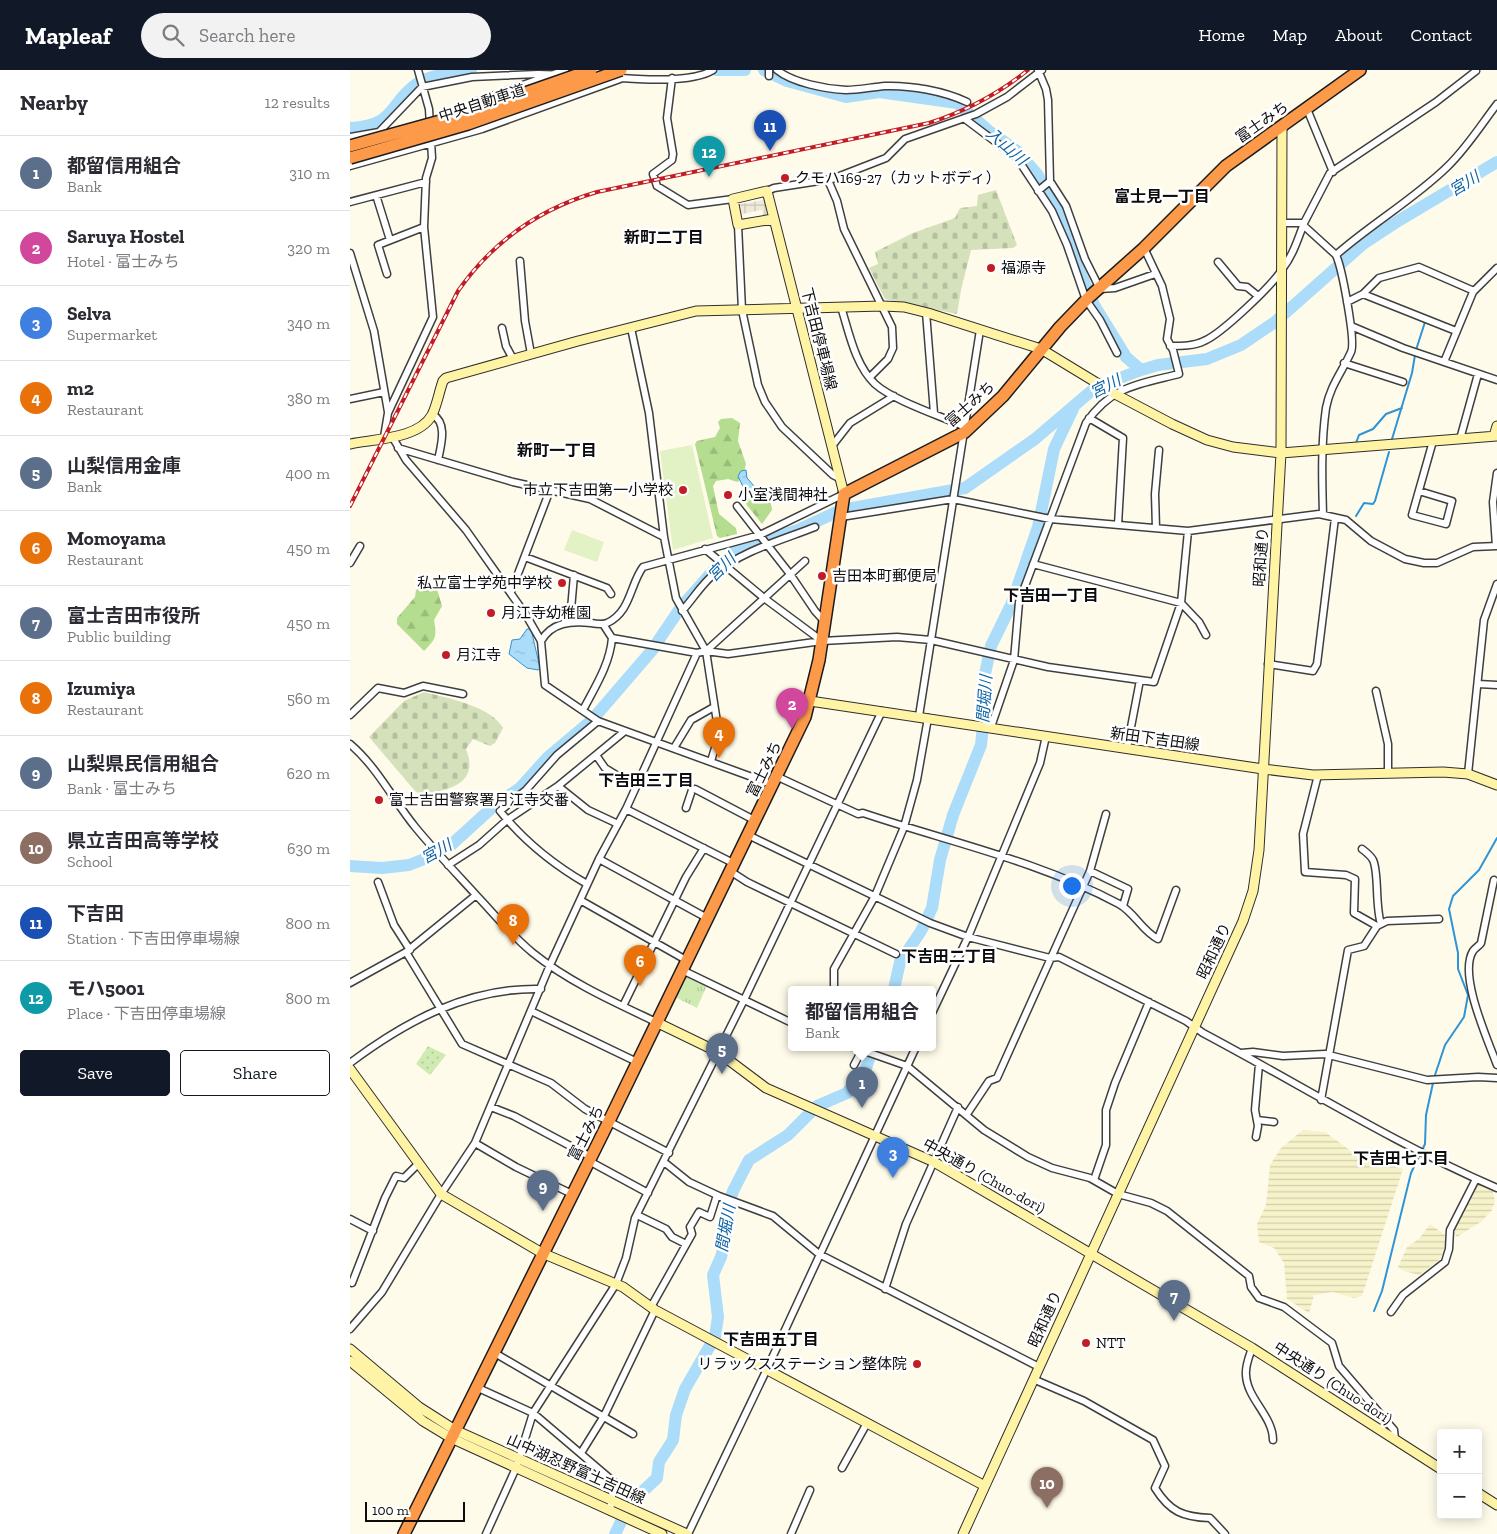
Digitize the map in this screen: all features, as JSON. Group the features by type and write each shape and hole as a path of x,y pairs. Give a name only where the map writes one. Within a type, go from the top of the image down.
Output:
{"highway":[{"name":"中央自動車道","path":"350,146 462,115 591,70"},
{"name":"富士みち","path":"404,1534 609,1121 748,834 776,781 805,717 822,641 843,497 965,430 1003,396 1041,349 1092,293 1144,248 1226,166 1360,70"},
{"name":"中央自動車道","path":"350,158 468,124 622,74"}],"street":[{"path":"388,413 434,317 424,227 426,182 432,158 428,109 418,70"},
{"path":"475,102 565,70"},
{"path":"777,70 789,77 835,89 862,89 885,86 952,95 967,102"},
{"path":"672,78 667,118 673,154 672,160 653,174 657,186 688,205 733,199 774,188 828,180 886,158 905,139 936,130 976,114 1007,97 1040,71 1048,100 1049,182 1066,206 1086,259 1092,293 1100,320 1117,353"},
{"path":"1172,348 1206,341 1258,296 1283,269 1294,250 1304,224 1323,186 1332,172 1436,102 1476,71"},
{"path":"350,138 379,132 421,83 472,77 553,74 622,74 672,78 710,72"},
{"path":"350,166 482,129 622,74"},
{"path":"1336,256 1368,228 1446,169 1497,104"},
{"path":"1307,108 1332,172"},
{"path":"967,118 1017,158 1039,190 1092,293"},
{"path":"1282,126 1283,269"},
{"path":"828,180 837,201 844,229 892,327 893,348 888,359 870,377"},
{"path":"350,202 426,182"},
{"path":"1039,190 1049,182"},
{"name":"下吉田停車場線","path":"767,191 832,446 843,497"},
{"path":"376,195 390,240"},
{"path":"733,199 738,225 742,310 758,385 765,402 792,438 832,475 839,478"},
{"path":"738,225 773,219"},
{"path":"1283,223 1304,224 1336,256 1342,272 1351,326 1353,350 1330,388 1326,410 1323,450 1323,515"},
{"path":"387,274 378,245 424,227"},
{"path":"987,727 1014,660 1019,602 1047,518 1089,418 1097,408 1127,387 1179,374 1172,348 1167,339 1170,319 1162,286 1144,248"},
{"path":"350,253 374,331 388,413 389,438 466,530 511,592 541,641 545,685 597,720 626,731 711,762 776,781 838,806 1001,856 1083,887 1123,906 1130,911 1149,935 1158,940 1176,890"},
{"path":"520,261 525,321 531,354"},
{"path":"1218,262 1238,286 1247,287 1258,296"},
{"path":"1347,302 1363,294 1379,278 1419,267 1474,291"},
{"path":"1444,362 1474,291 1497,268"},
{"name":"昭和通り","path":"963,1534 1243,921 1253,891 1259,850 1281,453 1283,269"},
{"path":"1092,293 1116,288 1155,274"},
{"path":"1363,294 1456,331"},
{"path":"350,444 389,438 421,426 432,414 443,381 446,378 631,328 696,312 883,306 904,307 926,312 1041,349 1115,394 1207,440 1256,451 1281,453 1495,436 1497,426"},
{"path":"842,307 856,352 875,384 894,396 934,413 965,430"},
{"path":"926,312 934,413"},
{"path":"1351,326 1415,352 1497,380"},
{"path":"502,328 506,346 513,359"},
{"path":"631,328 649,413 664,537 676,598 706,651 719,735 711,762"},
{"path":"834,986 834,969 876,896 904,827 917,780 931,640 980,330"},
{"path":"1344,363 1403,382"},
{"path":"1460,439 1478,374"},
{"path":"350,399 384,392"},
{"path":"832,446 850,423 894,396"},
{"path":"432,414 439,419 442,428 438,460"},
{"path":"1089,418 1124,438 1118,525"},
{"path":"1419,492 1452,501 1446,524 1412,515 1432,441"},
{"path":"398,448 550,490 590,499 664,537"},
{"path":"1156,528 1155,494 1159,450"},
{"path":"841,516 953,498 1047,518 1188,531 1323,515 1346,520 1371,541 1405,559 1424,563 1437,563 1473,547 1497,546 1493,502 1497,473"},
{"path":"511,592 550,490"},
{"path":"541,641 545,633 570,621 603,624 616,617 631,597 639,572 643,566 760,535 843,497"},
{"path":"737,506 790,574 815,612 824,621"},
{"path":"1268,664 1313,671 1317,664 1335,518"},
{"path":"682,611 712,576 725,566 768,545 815,527"},
{"path":"612,638 697,653 706,651 734,654 822,641 897,637 931,640 1014,660 1154,682 1182,603 1188,531"},
{"path":"350,563 360,546"},
{"path":"704,549 764,598 822,641"},
{"path":"525,557 607,588 612,594"},
{"path":"706,651 805,561"},
{"path":"1033,564 1182,603 1199,622 1206,635"},
{"path":"570,621 574,576"},
{"path":"1468,774 1484,620 1497,584"},
{"path":"585,712 611,650 612,638 603,624"},
{"path":"350,1329 382,1292 441,1194 475,1143 550,965 599,859 626,809 697,653"},
{"path":"1127,748 1140,680"},
{"path":"1478,684 1497,685"},
{"path":"350,715 378,688 404,694 423,686 463,694"},
{"path":"1376,691 1388,744 1388,773"},
{"name":"新田下吉田線","path":"810,701 1263,769 1318,775 1388,773 1468,774 1497,785"},
{"path":"674,748 691,720 714,707"},
{"path":"486,1534 520,1459 533,1413 616,1284 626,1258 637,1215 744,1000 789,902 838,806 882,711"},
{"path":"588,884 553,862 507,820 500,810 526,790 557,755 597,720"},
{"path":"448,865 479,844 507,820 558,786 626,731"},
{"path":"936,1005 968,937 1040,763 1046,736"},
{"name":"中央通り (Chuo-dori)","path":"351,747 375,769 403,811 448,865 510,931 550,965 623,1006 718,1052 766,1088 934,1162 1091,1252 1252,1348 1437,1466"},
{"path":"596,755 605,768 636,787"},
{"path":"1318,775 1303,834 1305,872 1354,878 1354,912 1379,925"},
{"path":"558,786 588,810 618,824"},
{"path":"686,808 692,790 695,789 756,821"},
{"path":"626,809 704,848 732,867 747,882 896,954"},
{"path":"967,1114 989,1081 997,1078 1090,872 1106,814"},
{"path":"748,834 930,923 968,937 1050,958 1058,957 1194,1026 1321,1100 1447,1167 1497,1188"},
{"path":"623,1006 675,900 704,848"},
{"path":"1362,849 1372,858 1375,865 1376,907 1379,925"},
{"path":"599,859 707,918"},
{"path":"1090,872 1128,890 1123,906"},
{"path":"1494,880 1482,943 1473,950 1469,971 1471,991 1497,1066"},
{"path":"378,882 394,925 440,1009 462,1044 551,1083 585,1108 669,1153"},
{"path":"350,983 408,951 476,895"},
{"path":"580,900 654,943 684,965 744,1000 788,1021"},
{"path":"1321,1100 1348,950 1364,946 1379,925 1397,919 1439,919"},
{"path":"350,1063 383,1039 440,1009 474,996 514,988 541,989"},
{"path":"1094,1180 1106,1145 1106,1110 1115,1083 1149,1002"},
{"path":"531,1011 637,1062"},
{"path":"854,1065 860,1051"},
{"path":"867,1051 907,1066 984,1130 1028,1157 1052,1168 1094,1180 1118,1194 1151,1203 1177,1218 1199,1238 1249,1276 1251,1286 1259,1298 1284,1307 1332,1343 1339,1366 1394,1430 1395,1439"},
{"path":"687,1534 766,1371 914,1051"},
{"path":"1241,1053 1253,1052 1276,1056 1329,1055 1427,1080 1478,1077 1497,1078"},
{"path":"1256,1137 1257,1120 1255,1110 1259,1064"},
{"path":"350,1069 441,1194 542,1253 616,1284 653,1309 766,1371 985,1486"},
{"path":"491,1107 514,1116 648,1193"},
{"path":"885,1289 906,1224 958,1107"},
{"path":"1257,1120 1274,1122"},
{"path":"475,1143 516,1167 572,1194"},
{"path":"664,1162 689,1182 718,1196 773,1216 819,1254 1039,1368"},
{"path":"352,1283 396,1176 404,1178 420,1163"},
{"path":"1391,1312 1403,1295 1445,1262 1449,1249 1450,1230 1476,1179"},
{"path":"581,1453 604,1416 653,1309 692,1234 690,1226 699,1212 710,1217 718,1196"},
{"path":"637,1215 666,1230 672,1237 686,1244"},
{"path":"350,1219 373,1231"},
{"path":"1252,1348 1246,1364 1248,1385 1273,1430 1273,1440"},
{"path":"350,1349 453,1434"},
{"path":"493,1352 633,1434"},
{"path":"350,1361 423,1421 453,1434"},
{"path":"1033,1379 1084,1401 1154,1440 1165,1466 1156,1488 1164,1501 1188,1517 1210,1518 1225,1534"},
{"path":"476,1387 533,1413 614,1482 613,1512"},
{"path":"842,1468 867,1423"},
{"name":"山中湖忍野富士吉田線","path":"453,1434 520,1459 687,1534"},
{"name":"山中湖忍野富士吉田線","path":"453,1434 516,1468 662,1534"},
{"path":"791,1534 810,1490"},
{"path":"1482,1496 1497,1505"}],"shaded area":[{"path":"764,200 767,215 763,216 762,210 742,214 740,204"},
{"path":"1303,1130 1325,1132 1351,1151 1403,1169 1362,1296 1354,1298 1333,1292 1314,1295 1309,1313 1287,1299 1284,1263 1274,1248 1259,1242 1257,1224 1266,1205 1270,1165 1281,1148"},
{"path":"1478,1184 1493,1191 1495,1201 1492,1210 1482,1221 1457,1237 1454,1233 1454,1226"},
{"path":"1430,1224 1445,1235 1444,1250 1439,1260 1419,1275 1404,1271 1398,1267 1407,1247 1419,1239"}],"green space":[{"path":"996,190 1017,245 1013,248 971,250 957,314 885,299 869,268 878,264 875,252 913,233 955,218 960,208 977,206 978,195"},
{"path":"732,418 740,423 738,441 746,464 744,472 747,476 737,482 728,479 716,481 713,486 719,514 736,528 737,534 720,538 717,536 695,444 697,441 715,437 720,428 718,422 721,419"},
{"path":"692,445 713,538 673,550 660,451"},
{"path":"756,486 769,492 772,510 762,524 746,504 749,496 755,493"},
{"path":"572,530 604,542 597,562 564,550"},
{"path":"422,586 437,589 442,606 434,620 435,637 424,651 397,624 397,618 415,597 416,590"},
{"path":"424,692 456,700 479,709 497,720 503,728 495,743 490,746 473,739 466,749 469,770 465,778 459,783 442,791 421,795 415,791 369,737 404,701"},
{"path":"682,974 707,985 697,1008 671,995"},
{"path":"428,1046 446,1055 430,1075 416,1064"}],"water":[{"path":"746,470 747,478 754,486 752,491 744,489 738,476 741,471"},
{"path":"527,629 531,629 540,668 538,670 527,668 509,654 512,640 520,639"}],"waterway":[{"name":"入山川","path":"350,128 377,123 390,112 408,91 424,80 471,70"},
{"name":"入山川","path":"716,70 745,70"},
{"name":"入山川","path":"764,70 787,81 846,97 879,92 957,103 990,132 1017,151 1037,174 1066,223 1078,268 1094,305 1126,357 1141,370"},
{"name":"宮川","path":"683,605 713,571 737,550 798,530 841,510 965,488 1035,439 1096,387 1158,365 1207,359 1241,345 1275,322 1363,244 1497,162"},
{"path":"1416,350 1425,322"},
{"path":"1392,439 1412,373 1415,355"},
{"path":"1356,443 1359,435 1373,429 1386,414 1402,408"},
{"name":"間堀川","path":"895,986 900,962 921,931 932,908 940,860 953,815 981,745 985,674 991,646 1011,605 1038,527 1054,449 1073,409"},
{"path":"1356,516 1364,503 1373,504 1375,501 1389,452"},
{"name":"宮川","path":"658,641 679,610"},
{"name":"宮川","path":"350,866 382,868 409,865 432,856 451,845 495,805 520,788 548,757 592,720 654,648"},
{"path":"1434,1078 1445,1045 1464,1017 1468,995 1458,969 1458,953 1449,909 1453,896 1479,870 1497,838"},
{"name":"間堀川","path":"615,1534 630,1503 657,1478 659,1462 673,1440 676,1415 685,1389 715,1337 718,1317 713,1275 721,1257 726,1237 726,1212 733,1191 749,1160 788,1135 817,1106 847,1093 866,1068 872,1051"},
{"path":"1374,1311 1382,1291 1411,1173 1425,1144 1426,1115 1433,1083"}],"railway":[{"path":"350,506 458,291 486,257 519,229 556,208 597,192 929,123 981,101 1005,87 1028,70"}],"place":[{"name":"下吉田","path":"770,151"},
{"name":"モハ5001","path":"709,177"},
{"name":"クモハ169-27（カットボディ）","path":"785,178"},
{"name":"福源寺","path":"991,268"},
{"name":"市立下吉田第一小学校","path":"683,490"},
{"name":"小室浅間神社","path":"728,495"},
{"name":"吉田本町郵便局","path":"822,576"},
{"name":"私立富士学苑中学校","path":"562,583"},
{"name":"月江寺幼稚園","path":"491,613"},
{"name":"月江寺","path":"446,655"},
{"name":"Saruya Hostel","path":"792,729"},
{"name":"m2","path":"719,758"},
{"name":"富士吉田警察署月江寺交番","path":"379,800"},
{"name":"Izumiya","path":"513,945"},
{"name":"Momoyama","path":"640,986"},
{"name":"山梨信用金庫","path":"722,1074"},
{"name":"都留信用組合","path":"862,1108"},
{"name":"Selva","path":"893,1178"},
{"name":"山梨県民信用組合","path":"543,1211"},
{"name":"富士吉田市役所","path":"1174,1321"},
{"name":"NTT","path":"1086,1343"},
{"name":"リラックスステーション整体院","path":"917,1364"},
{"name":"県立吉田高等学校","path":"1047,1508"}],"district":[{"name":"富士見一丁目","path":"1162,196"},
{"name":"新町二丁目","path":"664,237"},
{"name":"新町一丁目","path":"557,450"},
{"name":"下吉田一丁目","path":"1051,595"},
{"name":"下吉田三丁目","path":"646,780"},
{"name":"下吉田二丁目","path":"949,956"},
{"name":"下吉田七丁目","path":"1401,1158"},
{"name":"下吉田五丁目","path":"771,1339"}]}
